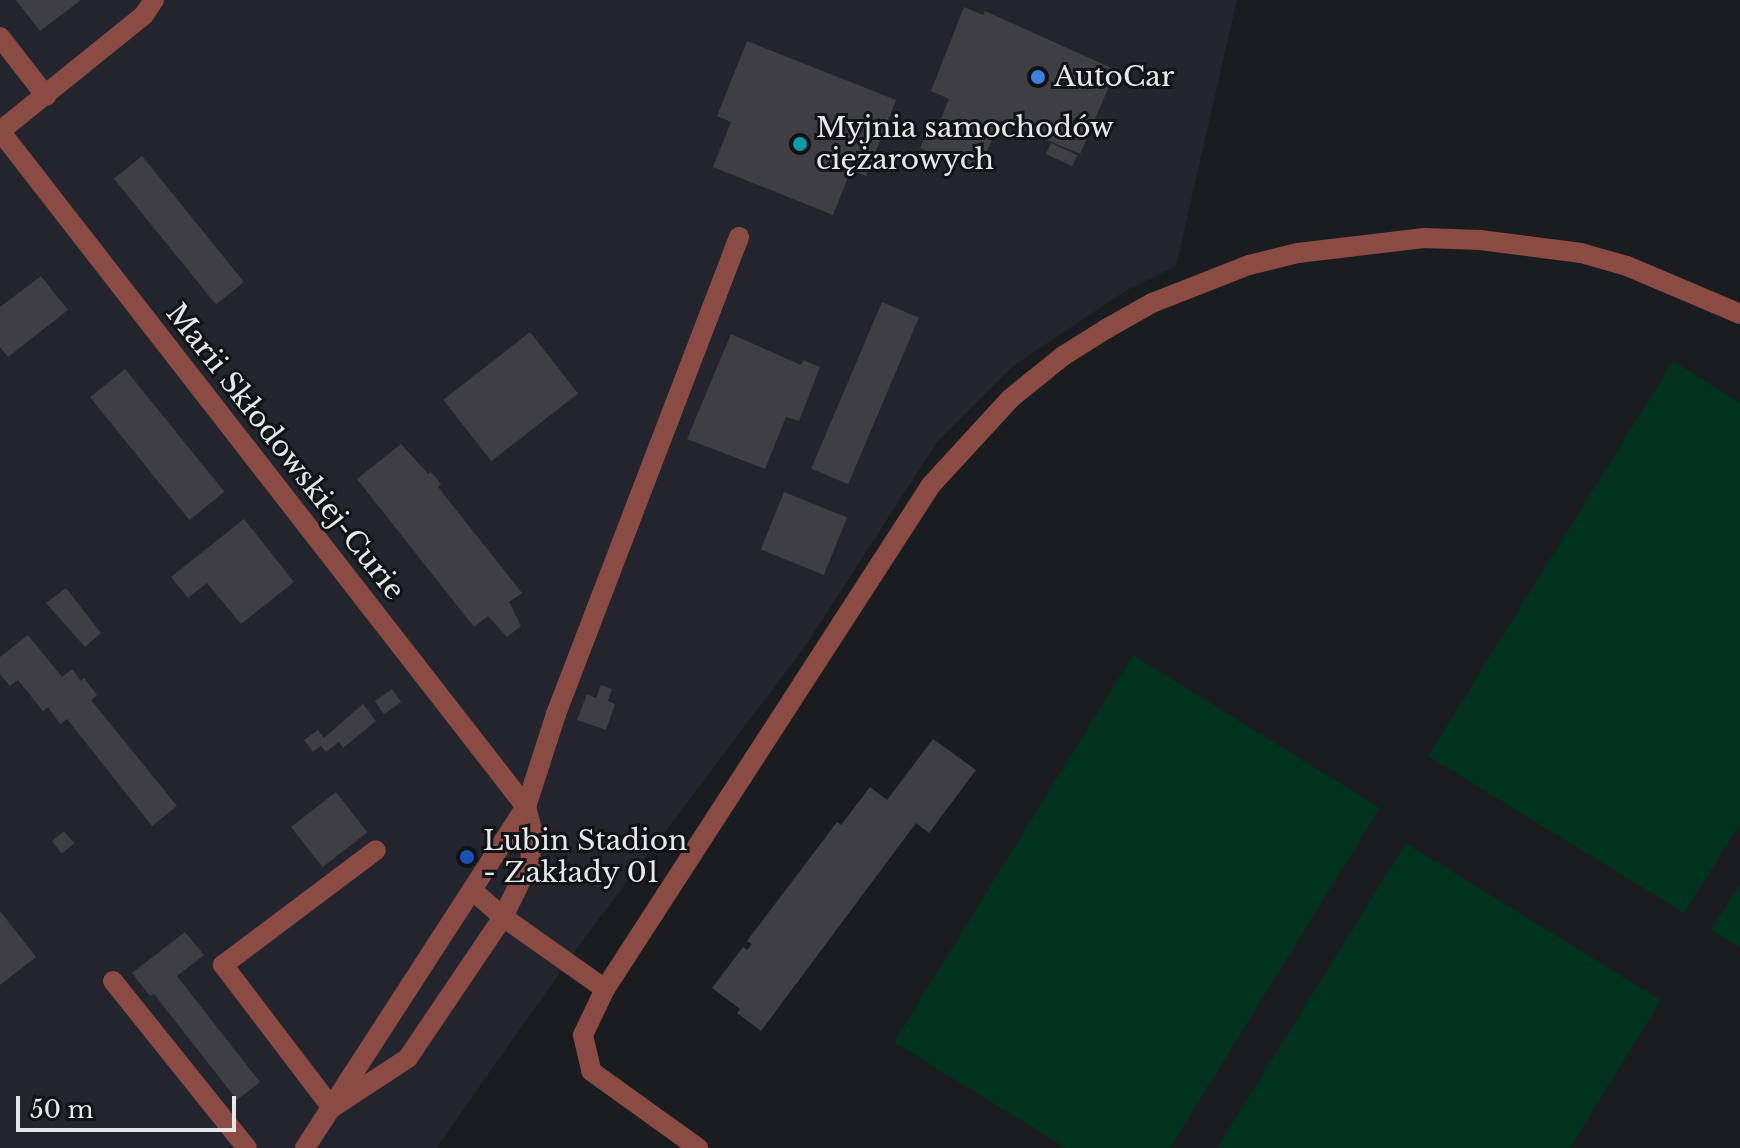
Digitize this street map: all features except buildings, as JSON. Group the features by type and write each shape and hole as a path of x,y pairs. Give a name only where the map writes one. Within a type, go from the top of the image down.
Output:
{"street":[{"path":"0,131 144,15 154,0"},
{"path":"0,37 46,96"},
{"name":"Marii Skłodowskiej-Curie","path":"0,131 526,807"},
{"path":"305,1148 526,807 556,714 739,237"},
{"path":"698,1148 591,1071 583,1035 605,989 931,485 1011,398 1106,329 1152,303 1249,265 1298,253 1424,238 1480,240 1581,253 1627,266 1740,314"},
{"path":"332,1108 408,1058 503,917 530,862 532,829 526,807"},
{"path":"332,1108 223,965 376,850"},
{"path":"472,890 503,917 605,989"},
{"path":"113,981 247,1148"}],"shaded area":[{"path":"0,0 1237,0 1176,266 1125,291 1013,366 937,442 804,648 583,940 436,1148 0,1148"}],"green space":[{"path":"1673,361 1740,403 1740,824 1684,913 1428,756"},
{"path":"1133,655 1380,808 1170,1148 1066,1148 894,1042"},
{"path":"1406,843 1661,1000 1570,1148 1217,1148"},
{"path":"1740,884 1740,948 1711,930"}],"place":[{"name":"AutoCar","path":"1038,77"},
{"name":"Myjnia samochodów ciężarowych","path":"800,144"},
{"name":"Lubin Stadion - Zakłady 01","path":"467,857"}]}
